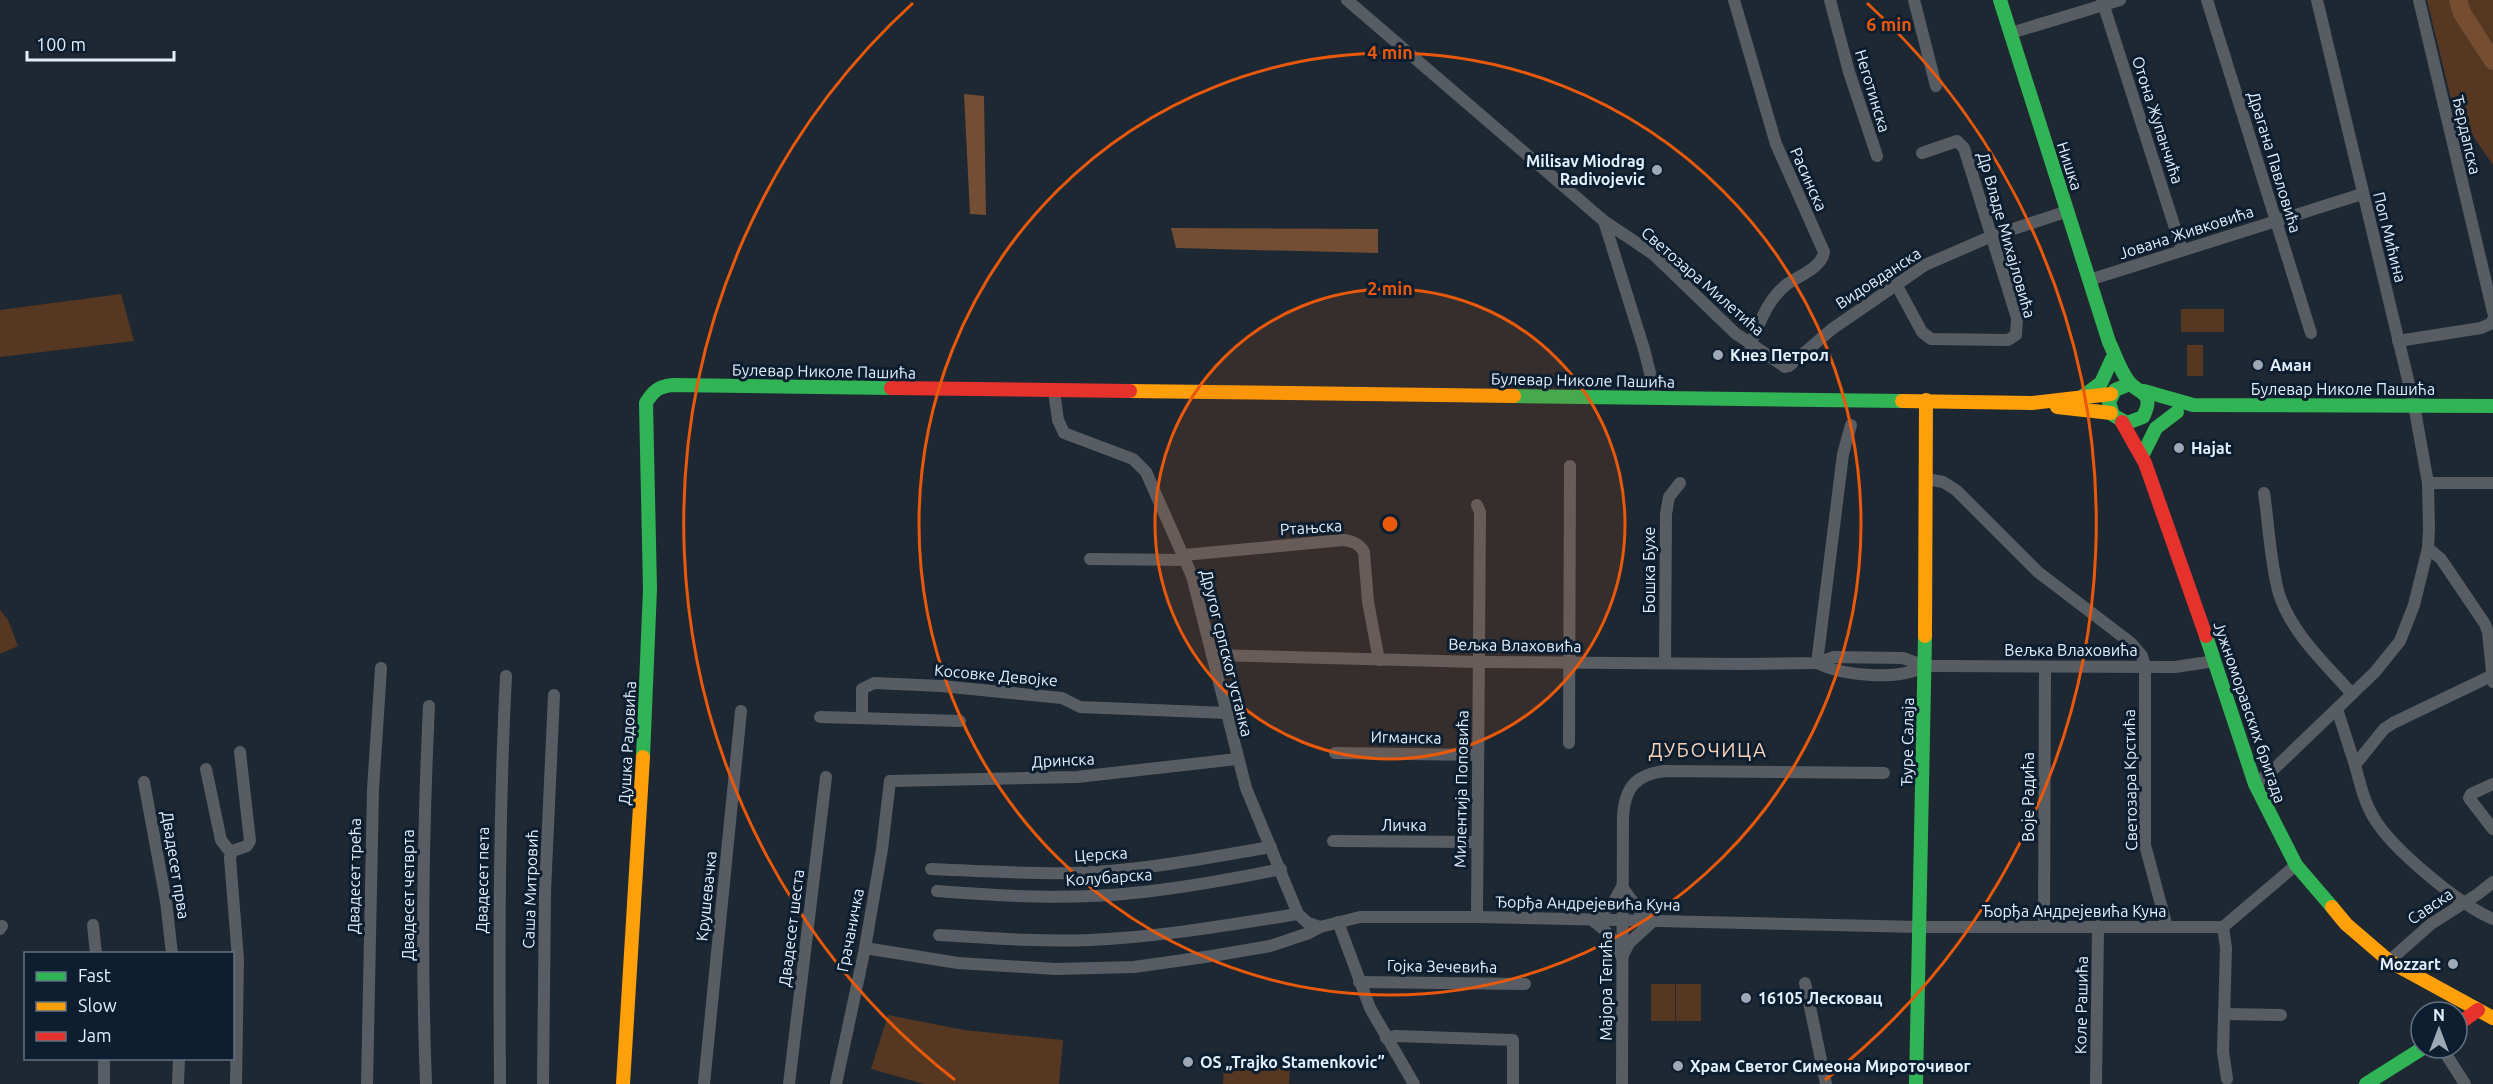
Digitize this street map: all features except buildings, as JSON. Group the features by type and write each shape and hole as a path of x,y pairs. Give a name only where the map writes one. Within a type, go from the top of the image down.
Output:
{"street":[{"name":"Светозара Милетића","path":"1347,0 1604,221 1653,254 1750,345 1785,367"},
{"name":"Расинска","path":"1734,0 1776,144 1824,252 1819,263 1792,280 1774,296 1750,345"},
{"name":"Неготинска","path":"1830,0 1849,72 1877,156"},
{"path":"1914,0 1936,86"},
{"name":"Нишка","path":"2000,0 2109,342"},
{"path":"2010,33 2103,2 2120,0"},
{"name":"Драгана Павловића","path":"2207,0 2311,333"},
{"name":"Поп Мићина","path":"2255,784 2337,709 2380,666 2400,641 2414,605 2428,548 2428,483 2414,405 2317,0"},
{"name":"Ђердапска","path":"2419,0 2493,312"},
{"name":"Отона Жупанчића","path":"2103,2 2182,250"},
{"name":"Др Владе Михајловића","path":"1897,286 1922,332 1931,339 1987,341 2013,338 2017,331 2017,318 1966,154 1960,143 1950,142 1922,153"},
{"name":"Јована Живковића","path":"2088,280 2362,194"},
{"name":"Видовданска","path":"1785,367 1841,322 1925,265 1992,236 2067,211"},
{"path":"1604,221 1644,349 1656,397"},
{"path":"2398,341 2481,328 2492,323 2493,319"},
{"path":"2109,342 2120,388"},
{"path":"2109,342 2120,388"},
{"path":"2079,398 2101,383 2112,359"},
{"name":"Булевар Николе Пашића","path":"646,403 650,394 668,385 2032,403 2079,398 2120,388"},
{"path":"2032,403 2116,417 2133,423 2144,415 2148,402 2144,392 2120,388"},
{"path":"2116,417 2109,401 2120,388"},
{"name":"Другог српског устанка","path":"1054,391 1058,420 1064,433 1119,453 1142,466 1185,558 1198,597 1246,788 1298,914"},
{"name":"Булевар Николе Пашића","path":"2144,392 2193,405 2493,406"},
{"name":"Ђуре Салаја","path":"1917,1084 1925,666 1926,400"},
{"name":"Душка Радовића","path":"623,1084 648,659 650,589 646,403"},
{"name":"Булевар Николе Пашића","path":"2144,415 2177,412 2193,405"},
{"path":"2145,457 2153,431 2164,419 2177,412"},
{"name":"Јужноморавских бригада","path":"2144,415 2145,457"},
{"name":"Јужноморавских бригада","path":"2116,417 2145,457 2255,784 2296,865 2346,924 2389,961 2493,1018"},
{"path":"1817,663 1843,454 1851,425"},
{"path":"1569,743 1570,466"},
{"path":"1927,479 1943,483 1956,490 2038,572 2131,643 2142,656 2145,666"},
{"name":"Бошка Бухе","path":"1665,663 1666,514 1669,497 1680,483"},
{"path":"2428,483 2493,483"},
{"path":"2264,493 2277,585 2287,613 2306,643 2352,694"},
{"name":"Милентија Поповића","path":"1477,505 1480,512 1477,917"},
{"name":"Ртањска","path":"1090,559 1185,558 1352,540 1364,552 1368,602 1379,660"},
{"path":"2355,765 2384,729 2393,723 2493,678 2489,622 2441,560 2428,548"},
{"name":"Вељка Влаховића","path":"1212,655 1479,662 1817,663 1832,671 1855,674 1903,674 1914,672 1925,666 2187,667 2215,661"},
{"name":"Светозара Крстића","path":"2145,666 2145,845 2167,927"},
{"name":"Воје Радића","path":"2044,927 2045,667"},
{"name":"Двадесет трећа","path":"367,1084 372,801 381,668"},
{"name":"Двадесет пета","path":"500,1084 498,923 506,676"},
{"name":"Косовке Девојке","path":"861,717 862,689 874,683 941,686 1062,698 1080,707 1227,713"},
{"name":"Саша Митровић","path":"543,1084 545,891 554,695"},
{"name":"Двадесет четврта","path":"426,1084 423,909 429,706"},
{"path":"2337,709 2367,805 2382,831 2412,860 2464,903 2493,919"},
{"name":"Крушевачка","path":"704,1084 741,711"},
{"path":"820,717 960,721"},
{"path":"231,853 247,846 250,841 240,752"},
{"name":"Игманска","path":"1335,753 1477,755"},
{"name":"Дринска","path":"890,781 1077,777 1237,759"},
{"path":"206,769 220,840 231,853 238,959 236,1084"},
{"name":"Мајора Тепића","path":"1622,1084 1624,803 1631,788 1645,775 1664,771 1884,773"},
{"name":"Двадесет шеста","path":"789,1084 826,777"},
{"name":"Грачаничка","path":"836,1084 865,948 882,849 890,781"},
{"name":"Двадесет прва","path":"144,782 166,901 172,952"},
{"path":"2493,784 2471,794 2469,798 2493,829"},
{"name":"Личка","path":"1333,842 1476,842"},
{"name":"Церска","path":"931,869 1074,873 1175,864 1271,847"},
{"path":"2227,1078 2224,1061 2226,948 2223,927 2296,865"},
{"name":"Колубарска","path":"937,891 1070,897 1131,894 1212,883 1281,869"},
{"name":"Савска","path":"2389,961 2431,924 2493,882"},
{"path":"1622,887 1639,910 1652,922 1629,943 1622,957 1615,940 1593,921 1613,903 1622,887"},
{"path":"939,935 1025,939 1122,938 1204,930 1298,914 1308,923 1320,927"},
{"name":"Ђорђа Андрејевића Куна","path":"865,948 958,963 1056,969 1134,967 1270,946 1320,927 1360,917 1477,917 1919,927 2223,927"},
{"path":"1338,922 1359,982 1386,1038 1414,1084"},
{"path":"93,925 96,952"},
{"name":"Коле Рашића","path":"2096,1084 2098,927"},
{"name":"Гојка Зечевића","path":"1359,982 1525,984"},
{"path":"1805,982 1826,1084"},
{"path":"2469,1016 2478,1010"},
{"path":"2224,1014 2281,1016"},
{"path":"1386,1038 1396,1036 1513,1040 1513,1084"},
{"path":"2366,1084 2409,1057"},
{"path":"104,1060 104,1084"},
{"path":"178,1060 178,1084"},
{"path":"2450,1060 2465,1084"}],"shaded area":[{"path":"2427,0 2493,0 2493,165 2453,107"},
{"path":"964,94 984,96 986,215 970,214"},
{"path":"1171,228 1378,229 1378,253 1176,248"},
{"path":"121,294 134,341 0,357 0,310"},
{"path":"2181,309 2224,309 2224,332 2181,332"},
{"path":"2187,345 2203,345 2203,376 2187,376"},
{"path":"0,610 8,620 18,646 0,654"},
{"path":"1651,984 1675,984 1675,1021 1651,1021"},
{"path":"1676,984 1701,984 1701,1021 1676,1021"},
{"path":"888,1015 964,1030 1063,1040 1059,1084 924,1084 871,1069"},
{"path":"1224,1065 1290,1066 1289,1084 1223,1084"}],"waterway":[{"path":"2458,0 2462,13 2493,61"}],"traffic: fast":[{"path":"2000,0 2109,342 2126,378 2147,398 2148,402 2143,417 2127,423 2113,415 2109,402 2115,390 2130,384"},
{"path":"2082,397 2101,383 2112,359"},
{"path":"643,757 650,589 646,403 654,392 673,385 891,388"},
{"path":"2144,391 2193,405 2493,406"},
{"path":"1514,396 1902,401"},
{"path":"2144,452 2156,428 2177,412"},
{"path":"1916,1084 1925,636"},
{"path":"2206,636 2255,784 2296,865 2332,907"},
{"path":"2366,1084 2409,1057"}],"traffic: slow":[{"path":"1130,391 1514,396"},
{"path":"1902,401 2032,403 2111,394"},
{"path":"1925,636 1926,400"},
{"path":"2057,407 2111,413"},
{"path":"623,1084 643,757"},
{"path":"2332,907 2346,924 2389,961 2493,1018"}],"traffic: jam":[{"path":"891,388 1130,391"},
{"path":"2122,422 2145,463 2206,636"},
{"path":"2469,1016 2478,1010"}],"place":[{"name":"Milisav Miodrag Radivojevic","path":"1657,170"},
{"name":"Кнез Петрол","path":"1718,355"},
{"name":"Аман","path":"2258,365"},
{"name":"Hajat","path":"2179,448"},
{"name":"Mozzart","path":"2453,964"},
{"name":"16105 Лесковац","path":"1746,998"},
{"name":"OS „Trajko Stamenkovic”","path":"1188,1062"},
{"name":"Храм Светог Симеона Мироточивог","path":"1678,1066"}],"district":[{"name":"ДУБОЧИЦА","path":"1708,749"}]}
